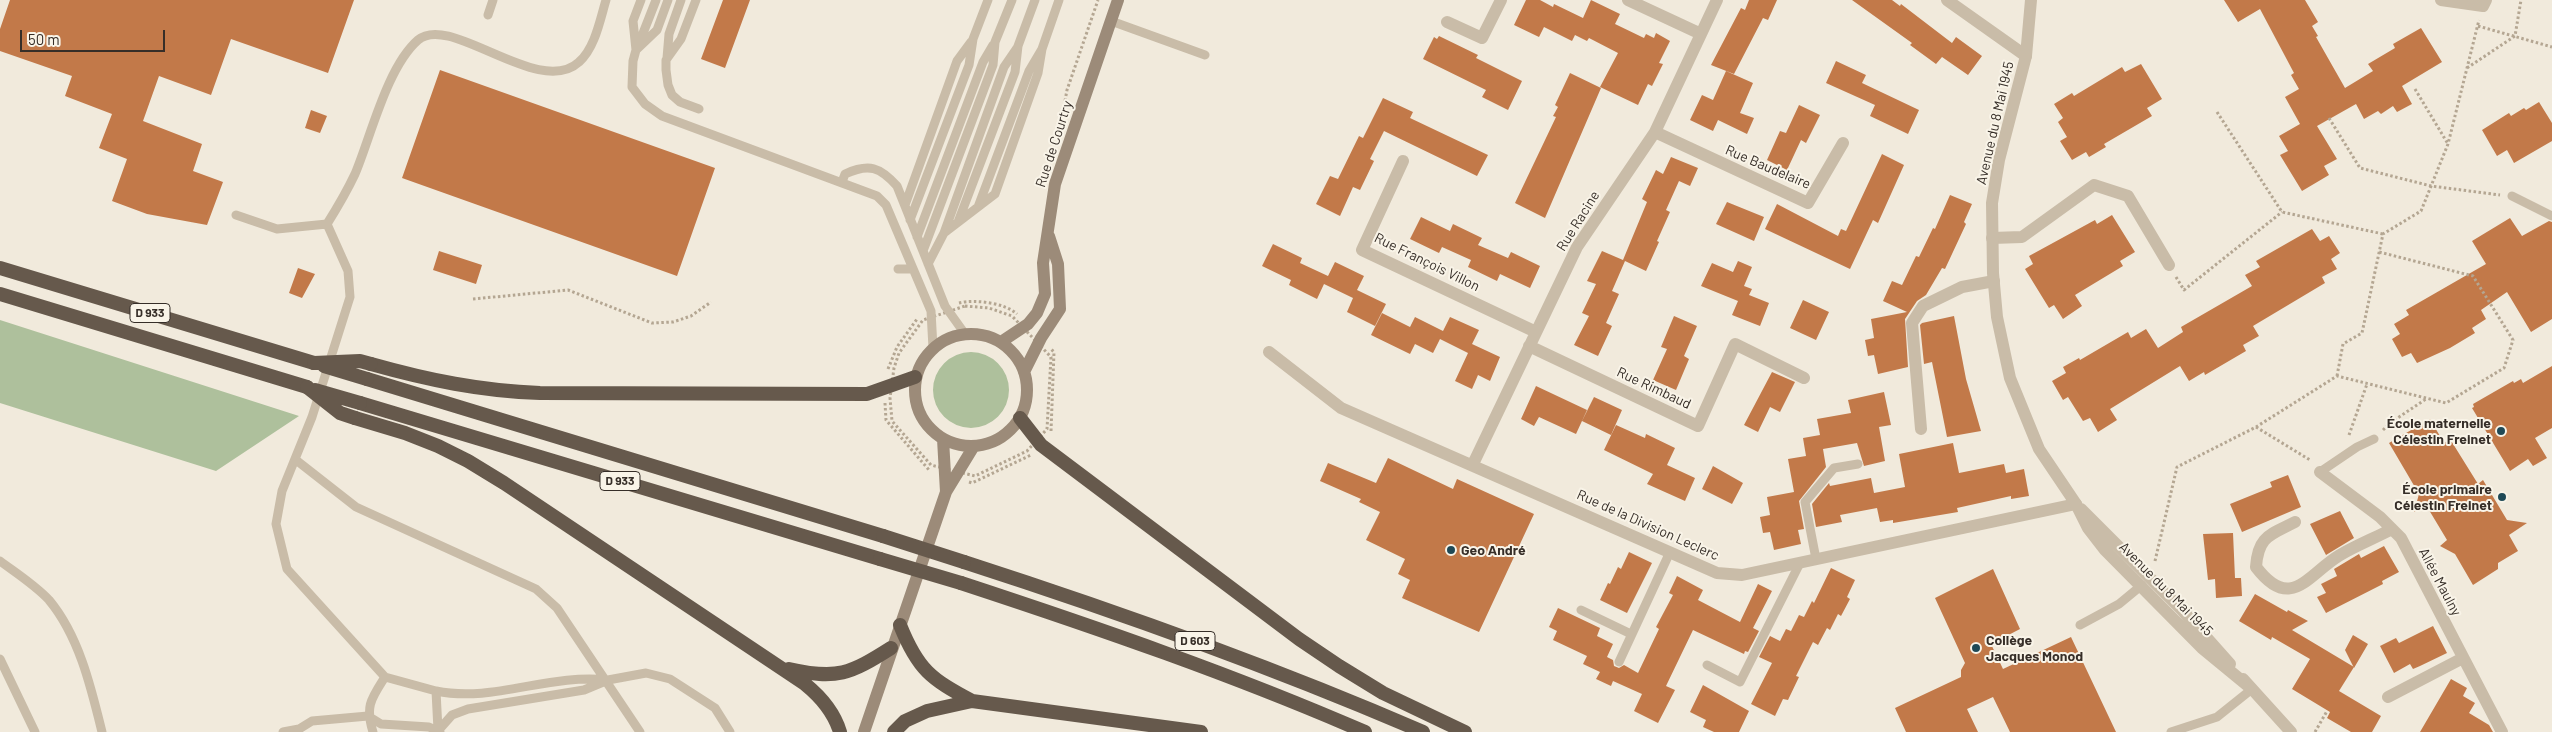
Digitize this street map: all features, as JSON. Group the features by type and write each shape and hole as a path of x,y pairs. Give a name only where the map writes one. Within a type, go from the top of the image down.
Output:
{"highway":[{"name":"D 933","path":"0,268 883,536"},
{"name":"D 933","path":"0,294 880,559"},
{"path":"307,361 360,361 422,379 498,392 867,394 915,377"},
{"path":"300,385 340,413 413,436 468,462 784,668 820,696 832,713 840,732"},
{"path":"1020,418 1041,446 1299,639 1384,693 1465,732"},
{"name":"D 603","path":"883,536 1106,608 1312,685 1423,732"},
{"name":"D 603","path":"880,559 1094,627 1276,695 1366,732"},
{"path":"900,625 909,649 924,671 935,680 972,701"},
{"path":"784,668 810,674 848,673 891,648"},
{"path":"894,732 905,721 927,710 972,701 1201,732"}],"main road":[{"name":"Rue de Courtry","path":"1001,342 1028,324 1040,306 1045,294 1043,263 1055,184 1118,0"},
{"path":"1024,372 1041,338 1060,308 1058,264 1048,231"},
{"path":"965,334 987,336 1001,342 1018,359 1024,372 1027,387 1026,403 1020,418 1002,438 989,444 964,447 943,439 931,431 922,419 914,392 915,377 919,366 933,348 954,336 965,334"},
{"path":"943,439 946,492"},
{"path":"864,732 891,648 946,492 974,446"}],"street":[{"path":"1447,22 1482,38 1501,0"},
{"path":"1628,0 1701,34"},
{"name":"Rue Racine","path":"1473,464 1577,247 1654,132 1717,0"},
{"path":"1947,0 2026,56"},
{"name":"Avenue du 8 Mai 1945","path":"2031,0 2026,56 1999,160 1992,203 1992,238 1997,317 2010,378 2038,450 2076,504 2088,528 2105,550 2146,581 2202,648 2250,687 2291,732"},
{"path":"2441,0 2484,3"},
{"name":"Rue Baudelaire","path":"1654,132 1808,203 1842,144"},
{"name":"Rue François Villon","path":"1403,161 1362,250 1536,332"},
{"path":"1992,238 2022,237 2094,185 2128,196 2169,265"},
{"path":"1922,429 1912,323 1923,306 1962,288 1994,281"},
{"name":"Rue Rimbaud","path":"1529,346 1698,426 1735,344 1804,378"},
{"name":"Rue de la Division Leclerc","path":"1269,352 1341,408 1717,572 1742,574 2076,504"},
{"name":"Allée Maulny","path":"2320,472 2380,517 2401,538 2502,732"},
{"path":"2295,522 2264,538 2257,552 2256,568 2267,582 2286,588 2300,587 2339,556 2392,529"},
{"path":"2388,697 2463,658"}],"lane":[{"path":"488,15 493,0"},
{"path":"327,224 355,174 385,94 405,55 419,39 433,34 452,38 544,72 563,71 579,62 590,45 606,0"},
{"path":"636,50 633,22 641,0"},
{"path":"656,0 633,61 632,87 645,104 662,116 872,193 886,205 933,317 933,348"},
{"path":"636,50 657,30 668,0"},
{"path":"682,0 669,34 666,60 668,85 672,95 680,102 699,109"},
{"path":"666,60 681,39 696,0"},
{"path":"910,220 969,65 973,39 988,0"},
{"path":"917,237 982,62 995,42 1012,0"},
{"path":"928,264 944,233 1004,67 1018,46 1035,0"},
{"path":"944,233 978,207 1029,71 1042,49 1059,0"},
{"path":"1111,21 1205,55"},
{"path":"904,205 957,61 973,39"},
{"path":"923,251 993,66 995,42"},
{"path":"958,222 1015,72 1018,46"},
{"path":"842,182 845,174 858,168 872,167 885,173 897,186 948,312 965,334"},
{"path":"2512,196 2552,216"},
{"path":"236,215 277,229 327,224"},
{"path":"327,224 348,270 350,297 296,460 282,491 276,524 288,569 385,677 436,691 469,695 583,677 608,680"},
{"path":"898,269 912,269"},
{"path":"2320,472 2357,447 2374,439"},
{"path":"296,460 356,507 536,589 557,608 608,680 640,732"},
{"path":"1816,559 1805,502 1834,468 1858,464"},
{"path":"1619,662 1670,552"},
{"path":"0,561 48,599 68,626 93,695 102,732"},
{"path":"1707,665 1740,682 1800,563"},
{"path":"2080,626 2119,604 2146,581"},
{"path":"1581,610 1631,634"},
{"path":"0,659 35,732"},
{"path":"439,731 452,715 468,708 584,690 608,680 646,673 670,679 715,708 730,732"},
{"path":"373,732 368,716 369,703 385,677"},
{"path":"2171,732 2217,717 2250,687"},
{"path":"436,691 439,731"},
{"path":"283,732 299,729 312,720 368,716 381,724 439,731"},
{"path":"299,729 310,732"}],"path":[{"path":"2467,68 2515,36 2520,0"},
{"path":"2217,112 2282,212 2383,234 2421,211 2448,144 2484,3"},
{"path":"2478,26 2552,48"},
{"path":"2415,89 2448,144"},
{"path":"2329,118 2360,168 2431,186 2512,196"},
{"path":"2169,265 2184,290 2282,212"},
{"path":"2337,376 2343,344 2362,332 2383,234"},
{"path":"2146,581 2159,550 2177,467 2256,427 2337,376 2446,403 2504,368 2513,340 2473,276 2379,252"},
{"path":"473,299 568,290 652,323 673,322 691,316 711,302"},
{"path":"1054,347 1054,352"},
{"path":"2346,443 2367,384"},
{"path":"2374,439 2390,423 2426,398"},
{"path":"2256,427 2314,463 2320,472"},
{"path":"2315,732 2327,711"}],"green space":[{"path":"0,320 299,416 216,471 0,403"},
{"path":"964,352 978,352 992,358 1003,369 1009,383 1006,405 998,417 978,428 964,428 950,422 939,411 933,397 933,383 939,369 950,358"}],"building":[{"path":"10,0 354,0 328,73 231,39 211,95 159,76 143,121 202,144 193,171 223,182 207,225 147,214 112,201 127,159 99,148 112,114 65,96 72,76 0,51 0,29"},
{"path":"723,0 750,0 725,68 701,59"},
{"path":"1526,0 1540,0 1553,7 1554,4 1583,18 1591,0 1620,14 1615,24 1644,38 1646,34 1654,38 1656,33 1670,41 1659,63 1663,64 1652,86 1648,84 1638,105 1600,87 1618,53 1589,38 1587,41 1575,35 1572,41 1544,27 1539,37 1514,25"},
{"path":"1749,0 1777,0 1768,20 1763,18 1734,74 1711,65 1741,8 1745,10"},
{"path":"1852,0 1892,0 1900,6 1901,4 1952,43 1956,37 1982,56 1968,75 1942,57 1936,64 1910,45 1912,43"},
{"path":"2224,0 2305,0 2318,22 2312,26 2318,36 2316,37 2345,88 2373,71 2368,64 2395,48 2393,44 2421,28 2442,62 2402,86 2412,104 2397,112 2393,106 2381,114 2378,111 2364,119 2356,104 2317,126 2337,159 2324,166 2329,175 2302,191 2280,155 2288,151 2279,136 2300,124 2285,97 2299,89 2291,75 2294,73 2260,9 2238,22"},
{"path":"1439,36 1478,55 1476,58 1522,81 1508,110 1482,97 1486,90 1423,59 1434,37 1437,39"},
{"path":"1836,61 1866,75 1862,83 1919,110 1908,134 1870,116 1875,105 1826,83"},
{"path":"2141,64 2162,99 2147,108 2152,116 2104,144 2106,147 2089,157 2086,152 2072,160 2060,141 2067,137 2058,122 2063,118 2054,104 2072,93 2074,96 2122,67 2125,72"},
{"path":"440,70 715,168 677,276 402,178"},
{"path":"1726,71 1753,83 1740,113 1754,118 1747,134 1718,120 1713,131 1690,120 1702,95 1713,100"},
{"path":"1570,73 1601,88 1545,218 1515,203 1556,117 1553,116 1558,107 1555,105"},
{"path":"1383,98 1413,112 1410,118 1488,155 1477,176 1384,131 1370,159 1374,161 1360,190 1353,187 1340,216 1316,204 1330,176 1338,179 1359,136 1363,138"},
{"path":"2539,102 2552,123 2552,141 2514,163 2507,150 2497,156 2482,130 2509,113 2511,116"},
{"path":"1799,105 1820,115 1806,143 1801,140 1787,170 1767,160 1780,131 1786,133"},
{"path":"311,110 327,116 320,133 305,128"},
{"path":"1882,154 1904,165 1878,223 1873,220 1850,269 1765,229 1777,204 1838,236 1841,229 1846,231"},
{"path":"1671,157 1698,168 1690,186 1679,181 1666,210 1670,212 1657,241 1659,242 1646,271 1625,261 1612,291 1619,294 1606,323 1612,326 1598,356 1574,345 1589,316 1582,313 1596,284 1587,281 1602,251 1623,260 1647,202 1642,199 1656,170 1663,174"},
{"path":"1950,195 1972,204 1964,222 1966,224 1945,269 1942,268 1926,295 1917,301 1905,319 1908,367 1878,374 1874,355 1868,356 1865,340 1874,338 1871,319 1907,312 1883,301 1892,281 1902,285 1916,256 1919,257 1933,228 1935,229"},
{"path":"1727,202 1764,217 1754,241 1716,224"},
{"path":"2112,215 2135,252 2120,261 2123,266 2075,295 2082,306 2063,319 2054,305 2049,308 2025,269 2033,264 2029,256 2095,220 2097,224"},
{"path":"1421,217 1450,231 1453,224 1482,238 1478,245 1508,258 1511,252 1540,266 1530,288 1500,274 1497,281 1468,267 1471,260 1442,247 1439,253 1410,239"},
{"path":"2510,218 2522,236 2549,221 2552,222 2552,319 2531,332 2507,292 2481,310 2486,319 2472,328 2475,333 2450,348 2417,363 2411,353 2402,357 2392,339 2400,334 2394,324 2409,315 2406,310 2486,264 2472,241"},
{"path":"2312,229 2320,241 2329,236 2340,253 2331,259 2337,269 2322,277 2325,283 2253,326 2259,336 2243,345 2246,351 2205,375 2204,372 2189,381 2180,366 2110,409 2117,420 2098,432 2090,418 2083,421 2068,397 2063,400 2052,381 2066,373 2063,367 2079,358 2080,360 2128,332 2131,338 2146,329 2158,348 2183,332 2181,327 2252,286 2245,275 2260,267 2256,261"},
{"path":"1273,244 1302,258 1300,263 1328,276 1335,262 1364,276 1357,290 1386,304 1375,326 1347,312 1353,298 1324,284 1317,299 1289,285 1291,280 1262,266"},
{"path":"439,251 482,265 476,284 433,270"},
{"path":"1738,261 1752,267 1744,286 1752,289 1749,295 1769,303 1760,326 1732,315 1738,301 1701,286 1712,263 1733,272"},
{"path":"298,268 315,274 302,298 289,293"},
{"path":"1803,300 1829,312 1816,340 1790,328"},
{"path":"1382,313 1410,327 1415,317 1443,331 1450,317 1479,330 1472,344 1500,357 1490,381 1478,375 1472,389 1455,381 1468,353 1440,339 1433,353 1415,344 1410,354 1371,335"},
{"path":"1674,316 1697,326 1684,356 1689,359 1676,390 1653,380 1667,349 1661,347"},
{"path":"1954,316 1966,379 1981,431 1947,437 1932,362 1924,364 1920,325"},
{"path":"2552,366 2552,428 2535,438 2547,458 2533,466 2528,459 2510,471 2472,408 2474,407 2473,404 2513,381 2514,383 2521,379 2523,383"},
{"path":"1772,372 1795,382 1780,412 1770,407 1758,432 1744,425"},
{"path":"1536,386 1587,410 1576,434 1539,417 1534,426 1521,419"},
{"path":"1884,392 1891,425 1879,427 1885,461 1864,466 1857,443 1823,449 1826,467 1799,501 1804,529 1798,530 1801,544 1774,550 1770,532 1763,533 1760,517 1770,515 1767,497 1794,492 1788,459 1806,456 1803,438 1820,435 1817,419 1851,413 1848,400"},
{"path":"1594,397 1622,410 1611,435 1582,421"},
{"path":"2430,419 2444,443 2450,439 2478,484 2483,480 2507,520 2527,523 2509,535 2518,551 2498,563 2498,569 2473,585 2455,554 2440,546 2447,540 2426,505 2414,512 2419,494 2389,443"},
{"path":"1616,425 1645,438 1646,434 1675,448 1667,465 1695,478 1685,501 1647,484 1653,474 1604,450"},
{"path":"1953,443 1959,473 2004,464 2006,473 2024,469 2029,496 2011,499 2011,496 1957,508 1958,512 1893,523 1893,520 1880,522 1877,508 1840,515 1842,522 1816,527 1812,504 1829,483 1830,486 1871,478 1874,493 1905,487 1899,454"},
{"name":"Geo André","path":"1388,458 1453,489 1457,479 1534,514 1479,632 1402,598 1410,580 1398,574 1405,559 1366,540 1380,512 1359,502 1361,499 1320,481 1328,463 1376,483"},
{"path":"1713,466 1743,483 1732,504 1702,489"},
{"path":"2288,475 2301,507 2242,532 2230,504 2272,487 2270,482"},
{"path":"2340,511 2354,538 2326,555 2310,524"},
{"path":"2233,533 2235,578 2241,578 2242,596 2216,598 2215,579 2208,580 2203,534"},
{"path":"2384,546 2399,572 2382,581 2383,584 2326,613 2317,597 2326,593 2321,584 2337,576 2334,569 2359,554 2361,558"},
{"path":"1629,552 1652,563 1627,613 1600,600 1618,567 1621,569"},
{"path":"1831,568 1855,580 1847,597 1850,599 1841,616 1838,614 1830,630 1827,628 1818,645 1813,642 1796,676 1799,677 1788,700 1783,699 1775,716 1751,704 1772,663 1759,657 1770,636 1780,641 1786,629 1791,631 1799,615 1804,617 1812,601 1814,603"},
{"name":"Collège Jacques Monod","path":"1993,569 2020,629 1991,644 2003,669 2071,637 2116,732 2010,732 1993,697 1967,709 1978,732 1906,732 1895,708 1961,677 1961,670 1965,663 1935,598"},
{"path":"1677,576 1703,590 1698,600 1740,622 1758,584 1772,591 1753,628 1759,631 1748,652 1745,651 1744,654 1693,630 1666,686 1675,690 1658,723 1634,711 1642,694 1613,681 1611,686 1596,679 1600,672 1583,664 1587,656 1553,640 1557,631 1549,627 1558,608 1600,628 1597,636 1613,644 1607,657 1613,660 1614,666 1619,668 1624,665 1638,673 1659,629 1656,627 1673,595 1669,593"},
{"path":"2255,594 2287,612 2288,610 2308,621 2292,630 2354,667 2339,691 2381,716 2372,732 2351,732 2327,718 2330,712 2292,689 2310,659 2272,637 2271,640 2239,621"},
{"path":"2433,626 2447,653 2413,669 2410,664 2394,673 2380,646 2396,638 2399,643"},
{"path":"2353,635 2368,644 2354,668 2345,650"},
{"path":"2451,679 2467,688 2463,696 2475,703 2469,713 2489,725 2493,732 2420,732"},
{"path":"1703,685 1749,711 1739,732 1714,732 1703,727 1706,720 1690,712"}],"place":[{"name":"École maternelle Célestin Freinet","path":"2501,431"},
{"name":"École primaire Célestin Freinet","path":"2502,497"},
{"name":"Geo André","path":"1451,550"},
{"name":"Collège Jacques Monod","path":"1976,648"}]}
